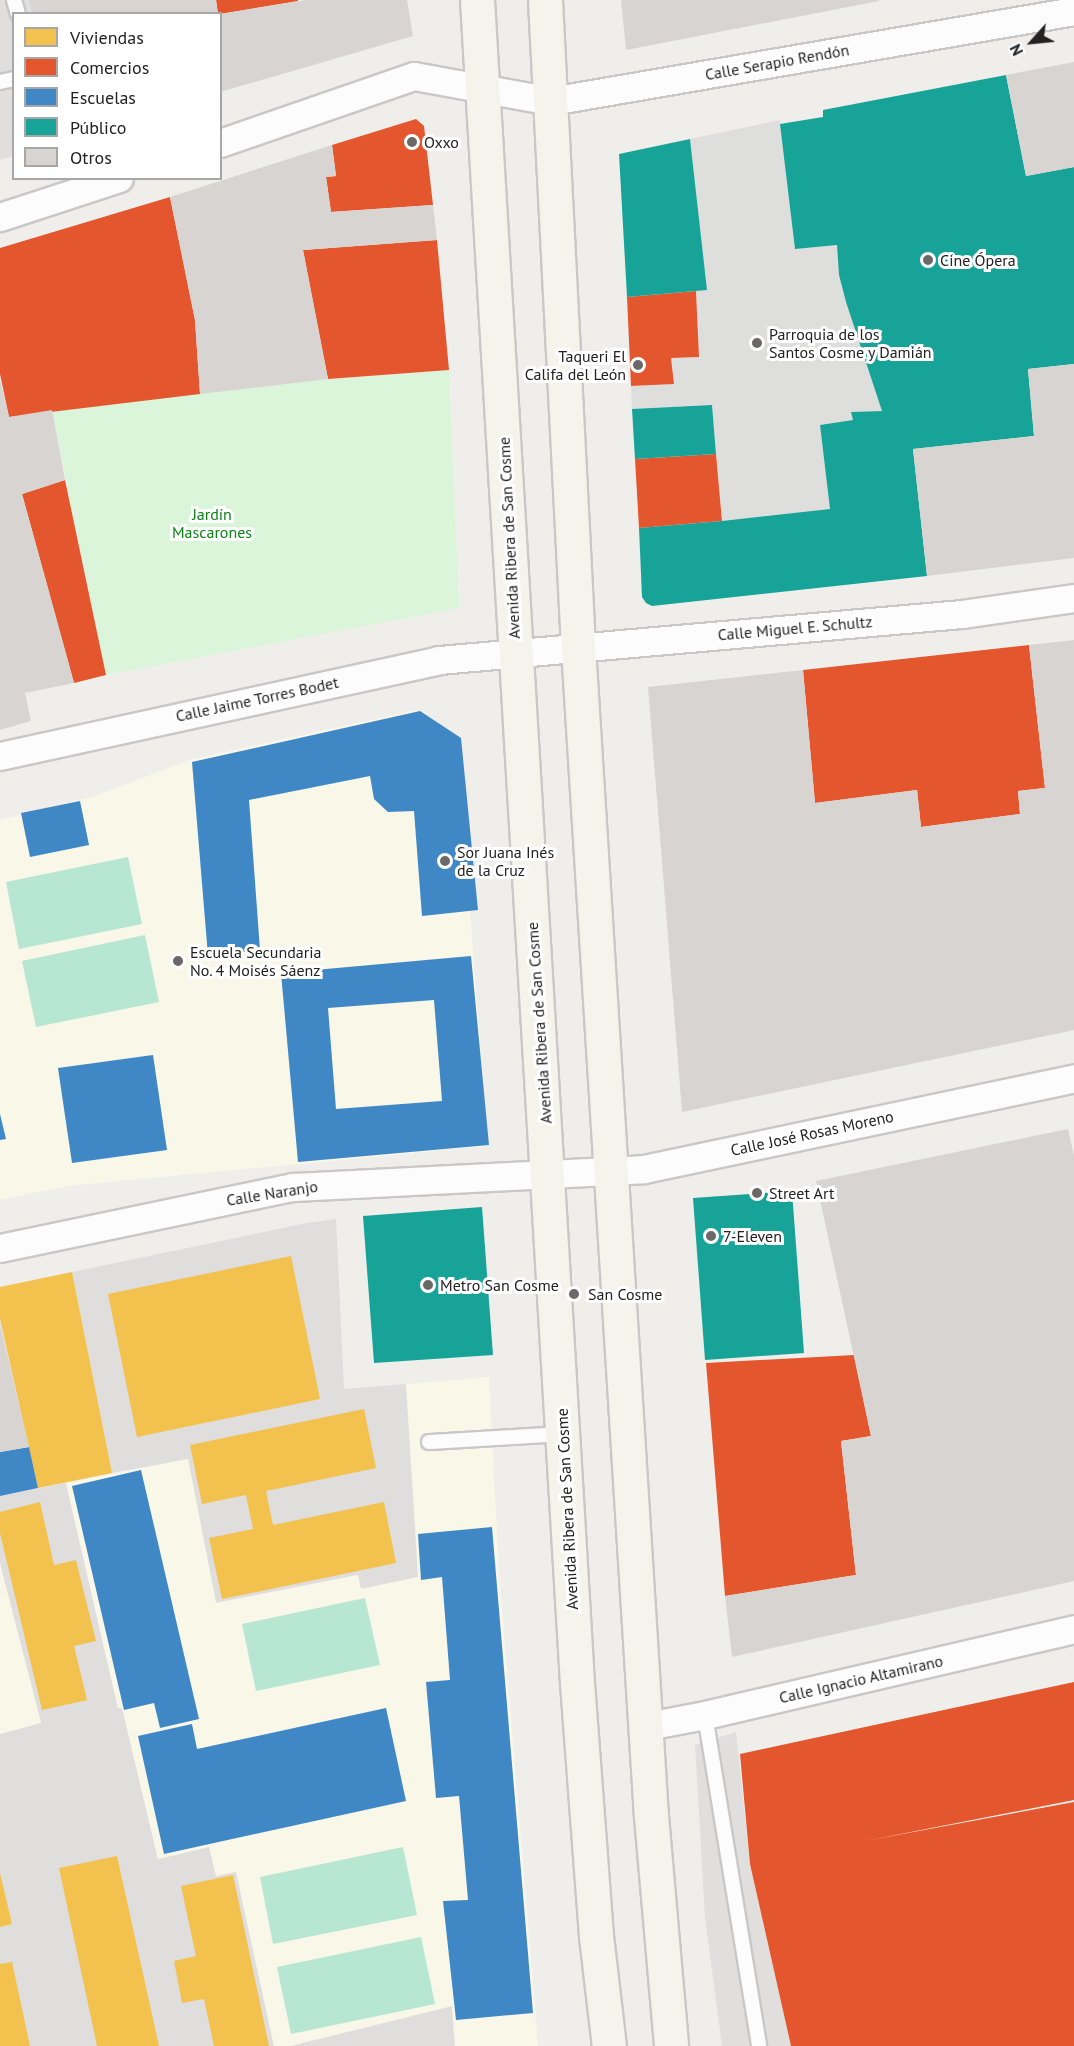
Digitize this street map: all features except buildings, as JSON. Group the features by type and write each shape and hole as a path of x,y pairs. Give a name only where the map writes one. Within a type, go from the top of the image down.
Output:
{"main road":[{"name":"Avenida Ribera de San Cosme","path":"477,0 586,1815 609,2046"},
{"path":"545,0 578,647 651,1816 671,2046"}],"street":[{"name":"Calle Serapio Rendón","path":"222,142 414,76 481,86 551,101 1074,11"},
{"path":"0,217 62,188 108,180"},
{"name":"Calle Miguel E. Schultz","path":"516,654 962,614 1074,598"},
{"name":"Calle Jaime Torres Bodet","path":"0,756 439,660 516,654"},
{"name":"Calle José Rosas Moreno","path":"548,1174 644,1169 1074,1078"},
{"name":"Calle Naranjo","path":"0,1248 293,1187 548,1174"},
{"name":"Calle Ignacio Altamirano","path":"647,1726 705,1715 1074,1629"}],"lane":[{"path":"0,3 13,0"},
{"path":"429,1442 564,1434"},
{"path":"705,1715 759,2046"}],"shaded area":[{"path":"0,0 29,0 32,12 12,12 12,156 0,160"},
{"path":"780,120 795,249 837,245 839,275 846,302 882,411 852,412 853,420 820,425 830,509 722,521 712,405 632,409 631,386 674,384 671,358 699,357 696,291 707,289 690,139"},
{"name":"Escuela Secundaria No. 4 Moisés Sáenz","path":"417,710 457,739 488,1146 67,1186 0,1200 0,820 95,796 189,760"},
{"path":"336,1219 344,1389 406,1384 419,1577 361,1589 357,1575 216,1603 188,1459 112,1473 72,1272"},
{"path":"489,1377 499,1572 538,2046 455,2046 452,2006 290,2046 274,2046 236,1872 216,1876 209,1847 158,1859 122,1708 118,1708 66,1483 188,1459 216,1603 358,1575 361,1589 418,1577 406,1384"},
{"path":"66,1483 118,1708 122,1707 158,1859 209,1847 236,1872 274,2046 0,2046 0,1734 41,1722 0,1564 0,1496"},
{"path":"0,1564 41,1723 0,1734"},
{"path":"736,1732 750,1864 791,2046 722,2046 705,1918 695,1745"},
{"path":"452,2006 455,2046 290,2046"}],"green space":[{"name":"Jardín Mascarones","path":"449,370 459,608 106,675 52,411 328,379"},
{"path":"128,857 142,924 19,949 6,882"},
{"path":"145,935 159,1002 36,1027 22,961"},
{"path":"365,1598 380,1665 256,1691 242,1624"},
{"path":"403,1847 417,1915 273,1944 260,1877"},
{"path":"421,1937 435,2004 291,2034 277,1967"}],"place":[{"name":"Oxxo","path":"412,142"},
{"name":"Cine Ópera","path":"928,260"},
{"name":"Parroquia de los Santos Cosme y Damián","path":"757,343"},
{"name":"Taqueri El Califa del León","path":"638,365"},
{"name":"Sor Juana Inés de la Cruz","path":"445,861"},
{"name":"Escuela Secundaria No. 4 Moisés Sáenz","path":"178,961"},
{"name":"Street Art","path":"757,1193"},
{"name":"7-Eleven","path":"711,1236"},
{"name":"Metro San Cosme","path":"428,1285"},
{"name":"San Cosme","path":"574,1294"}]}
